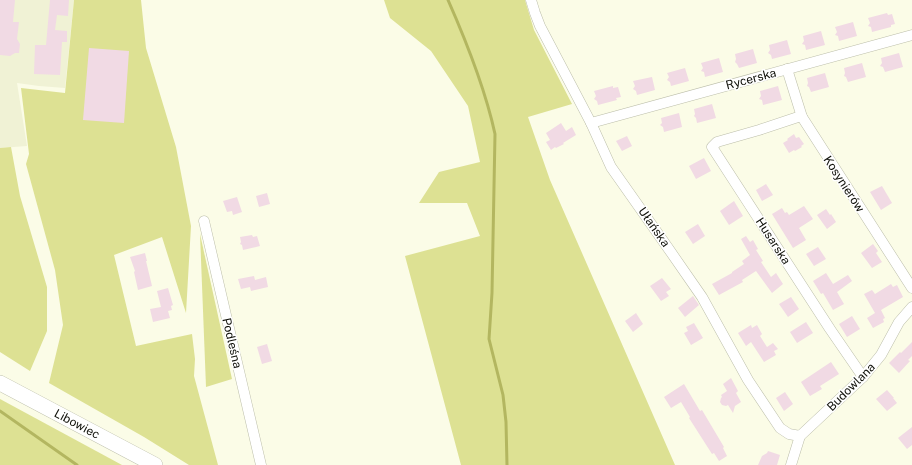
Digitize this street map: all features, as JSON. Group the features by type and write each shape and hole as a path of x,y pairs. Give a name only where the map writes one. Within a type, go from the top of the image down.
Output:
{"street":[{"name":"Ułańska","path":"531,0 540,26 591,123 611,167 702,297 748,380 780,428 789,434 800,436"},
{"name":"Rycerska","path":"591,123 912,35"},
{"name":"Kosynierów","path":"787,69 802,117 912,288"},
{"name":"Husarska","path":"802,117 798,116 759,130 717,142 712,147 830,329 863,377"},
{"name":"Podleśna","path":"204,221 261,465"},
{"name":"Budowlana","path":"791,465 800,436 863,377 881,355 899,322 912,307"},
{"name":"Libowiec","path":"0,383 155,465"}],"shaded area":[{"path":"0,0 74,0 65,88 17,83 27,146 0,148"}],"green space":[{"path":"74,0 141,0 146,48 176,147 191,226 186,313 162,237 114,255 136,346 192,334 195,359 194,376 218,465 189,465 144,437 49,383 63,325 55,270 26,164 29,154 21,88 65,93"},
{"path":"384,0 525,0 534,30 572,104 528,117 550,180 675,465 461,465 405,256 480,236 467,203 419,203 439,172 480,162 468,106 431,51 390,18"},
{"path":"11,147 20,196 47,287 47,331 30,371 0,352 0,148"},
{"path":"200,234 232,379 206,387"},
{"path":"0,399 122,465 0,465"}],"building":[{"path":"0,0 15,0 13,22 19,22 17,39 20,44 19,53 15,53 10,56 0,55"},
{"path":"50,0 69,0 68,16 57,15 55,30 67,31 67,42 62,42 60,75 34,74 35,45 46,45"},
{"path":"887,13 888,15 892,14 895,24 891,25 891,27 872,32 871,27 868,26 870,23 868,18"},
{"path":"853,22 857,36 839,41 838,36 835,35 837,32 835,27"},
{"path":"821,31 825,45 806,50 805,45 802,44 804,41 803,36"},
{"path":"787,40 791,54 772,59 771,55 768,53 770,50 769,45"},
{"path":"89,48 129,51 124,123 83,120"},
{"path":"753,49 757,63 739,68 735,62 735,54"},
{"path":"899,53 903,67 885,72 883,67 880,66 882,63 881,58"},
{"path":"719,58 723,72 705,77 704,72 701,71 703,68 701,63"},
{"path":"862,63 866,77 848,82 844,76 844,68"},
{"path":"685,68 689,81 671,86 670,82 667,80 669,77 667,73"},
{"path":"825,73 829,87 811,92 807,86 807,78"},
{"path":"652,77 655,90 637,95 636,91 633,89 635,86 633,81"},
{"path":"613,86 613,88 618,87 621,97 616,98 617,100 598,105 597,101 594,99 596,96 594,91"},
{"path":"778,86 782,100 763,105 762,100 759,99 761,96 760,91"},
{"path":"712,104 716,118 697,123 694,116 694,109"},
{"path":"679,113 682,127 664,132 663,127 660,125 662,123 661,118"},
{"path":"561,123 566,131 572,127 576,135 563,143 564,144 551,150 546,142 550,140 546,133"},
{"path":"794,134 796,138 799,137 804,144 801,146 802,147 789,153 783,143"},
{"path":"627,136 632,146 622,151 616,141"},
{"path":"704,158 711,171 696,179 689,166"},
{"path":"766,184 773,195 762,201 756,190"},
{"path":"882,186 892,203 881,210 870,192"},
{"path":"267,193 270,204 259,207 256,196"},
{"path":"237,197 242,212 233,215 232,211 227,212 223,201"},
{"path":"734,201 743,216 729,225 720,211"},
{"path":"804,206 813,219 799,228 806,240 793,248 772,214 782,208 785,213 787,212 789,215"},
{"path":"826,209 836,222 827,229 817,215"},
{"path":"698,224 705,236 693,244 685,232"},
{"path":"252,235 253,237 257,236 260,246 243,250 242,245 240,244 240,237"},
{"path":"746,236 750,242 753,240 758,249 756,250 763,261 761,262 771,277 776,273 783,284 772,293 756,271 742,280 743,282 719,295 712,284 732,273 744,264 742,261 750,255 741,239"},
{"path":"873,244 878,251 876,253 882,262 872,268 861,253"},
{"path":"818,247 826,259 814,266 806,254"},
{"path":"145,253 152,286 138,290 135,271 130,257"},
{"path":"826,273 833,284 848,275 852,281 837,292 844,304 833,310 823,293 821,294 813,281"},
{"path":"254,276 255,280 266,277 268,287 251,291 250,287 241,289 238,279"},
{"path":"662,278 671,289 666,292 669,296 661,301 650,286"},
{"path":"891,284 893,287 897,285 903,297 881,310 885,318 883,319 884,322 873,328 867,318 875,313 864,294 872,290 875,294"},
{"path":"168,288 173,305 171,306 172,310 168,311 170,318 153,322 150,309 161,307 157,291"},
{"path":"693,296 699,305 685,317 678,308"},
{"path":"791,297 799,309 788,317 779,304"},
{"path":"636,313 643,324 633,332 625,321"},
{"path":"852,316 860,329 847,337 839,324"},
{"path":"806,322 813,333 797,343 790,332"},
{"path":"694,323 703,338 691,345 684,333 688,331 686,327"},
{"path":"751,325 752,328 757,325 762,334 760,336 767,347 773,343 778,349 774,351 776,355 764,362 751,342 746,346 738,333"},
{"path":"912,342 912,356 908,360 910,361 899,373 889,363"},
{"path":"267,344 272,361 262,364 257,347"},
{"path":"831,362 839,374 820,386 822,389 810,396 801,382"},
{"path":"731,378 738,391 736,393 741,402 735,406 733,413 728,405 722,405 720,402 722,397 721,395 727,391 723,384"},
{"path":"684,384 700,411 702,410 724,447 723,448 727,456 719,461 714,453 712,454 689,418 690,417 681,402 671,408 664,397"},
{"path":"887,390 897,403 887,411 876,399"},
{"path":"785,392 793,404 784,411 776,398"},
{"path":"912,427 912,445 907,449 898,438"},
{"path":"768,451 780,455 777,465 758,465 762,456"}],"waterway":[{"path":"448,0 475,66 495,134 492,293 489,339 503,395 506,422 507,465"},
{"path":"0,411 77,465"}]}
